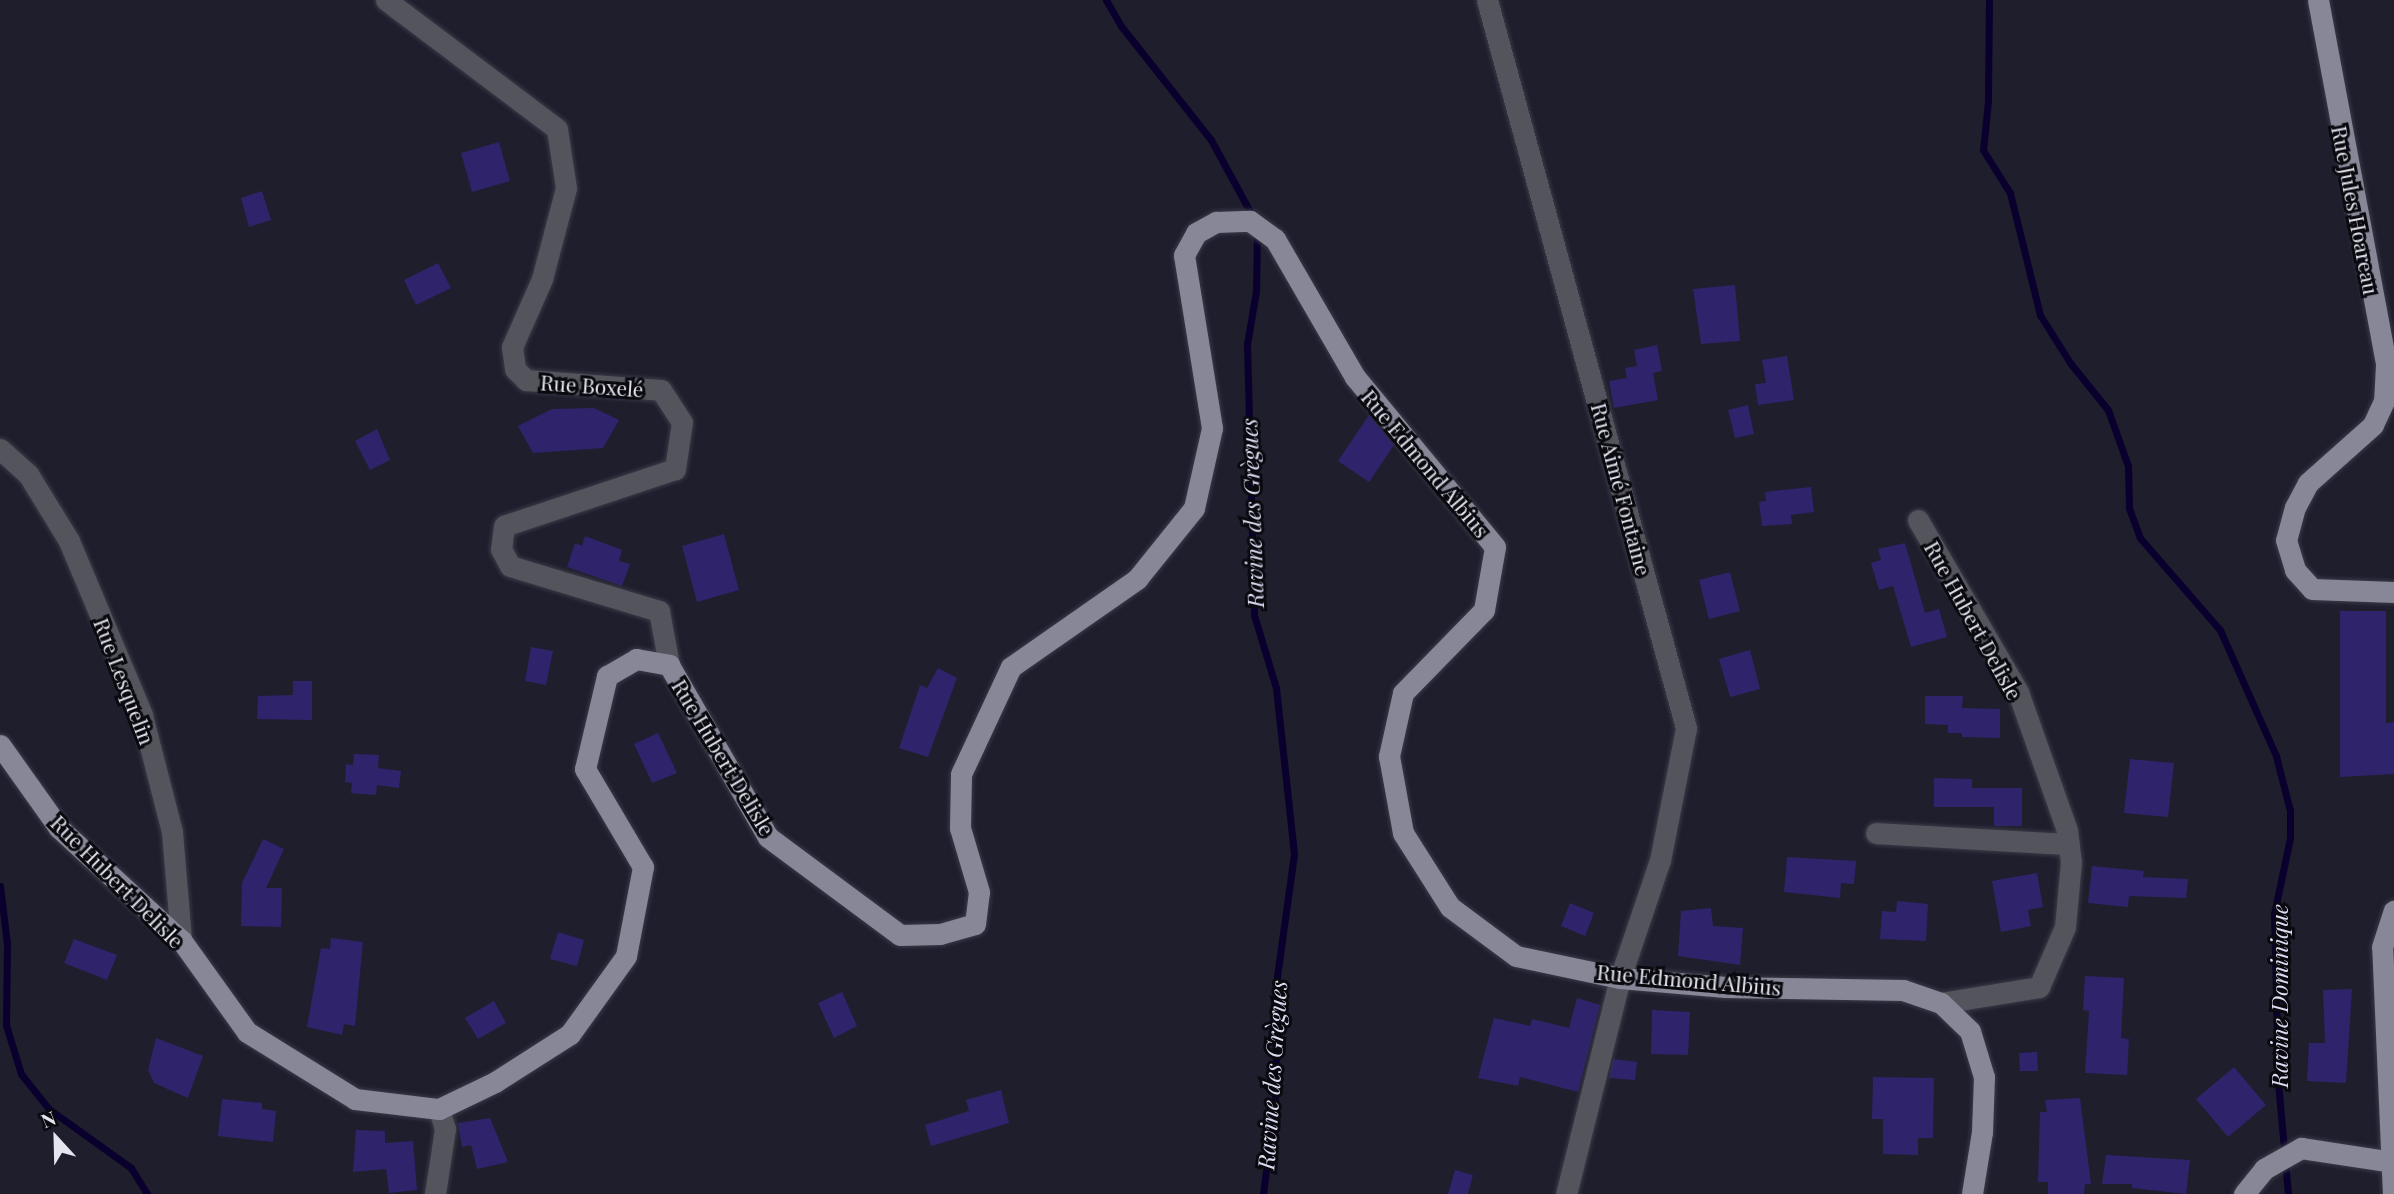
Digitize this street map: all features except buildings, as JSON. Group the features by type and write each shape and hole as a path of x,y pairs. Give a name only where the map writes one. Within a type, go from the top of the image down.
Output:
{"main road":[{"name":"Rue Jules Hoareau","path":"2318,0 2386,365 2384,401 2373,425 2308,483 2295,507 2286,540 2295,570 2312,589 2394,592"},
{"name":"Rue Edmond Albius","path":"1184,255 1196,233 1216,222 1250,221 1275,239 1355,377 1495,547 1484,610 1403,693 1389,756 1403,833 1450,907 1516,956 1620,978 1726,987 1903,990 1941,1003 1969,1031 1984,1077 1982,1132 1972,1194"},
{"name":"Rue Hubert Delisle","path":"0,745 60,828 181,940 247,1032 355,1099 439,1109 495,1082 570,1034 626,956 643,867 585,769 607,676 636,659 669,665 768,837 900,935 940,934 975,924 979,891 960,828 961,774 1011,667 1136,579 1194,508 1212,428 1184,255"},
{"path":"2393,1194 2382,947 2394,911"},
{"path":"2244,1194 2264,1169 2301,1148 2392,1162"}],"street":[{"name":"Rue Boxelé","path":"386,0 557,129 566,188 542,279 512,346 515,369 526,380 661,390 682,422 675,470 504,526 500,550 510,566 659,611 669,665"},
{"name":"Rue Aimé Fontaine","path":"1487,0 1686,727 1660,860 1620,978 1566,1194"},
{"name":"Rue Lesquelin","path":"0,449 27,474 69,541 142,715 172,832 181,940"},
{"name":"Rue Hubert Delisle","path":"1919,520 2018,692 2068,845 2065,927 2039,986 1941,1003"},
{"path":"1876,833 2068,845"},
{"path":"435,1194 446,1129 439,1109"}],"waterway":[{"name":"Ravine des Grègues","path":"1106,0 1121,26 1211,140 1254,219"},
{"name":"Ravine Dominique","path":"1989,0 1988,101 1983,150 2010,193 2040,315 2071,364 2108,410 2128,466 2129,508 2140,538 2220,630 2276,756 2290,811 2290,838 2274,914 2278,1082 2288,1194"},
{"name":"Ravine des Grègues","path":"1257,230 1256,291 1247,344 1254,615 1276,688 1294,854 1277,977 1275,1099 1263,1194"},
{"path":"0,886 7,944 6,1025 21,1074 49,1109 131,1168 147,1194"}]}
